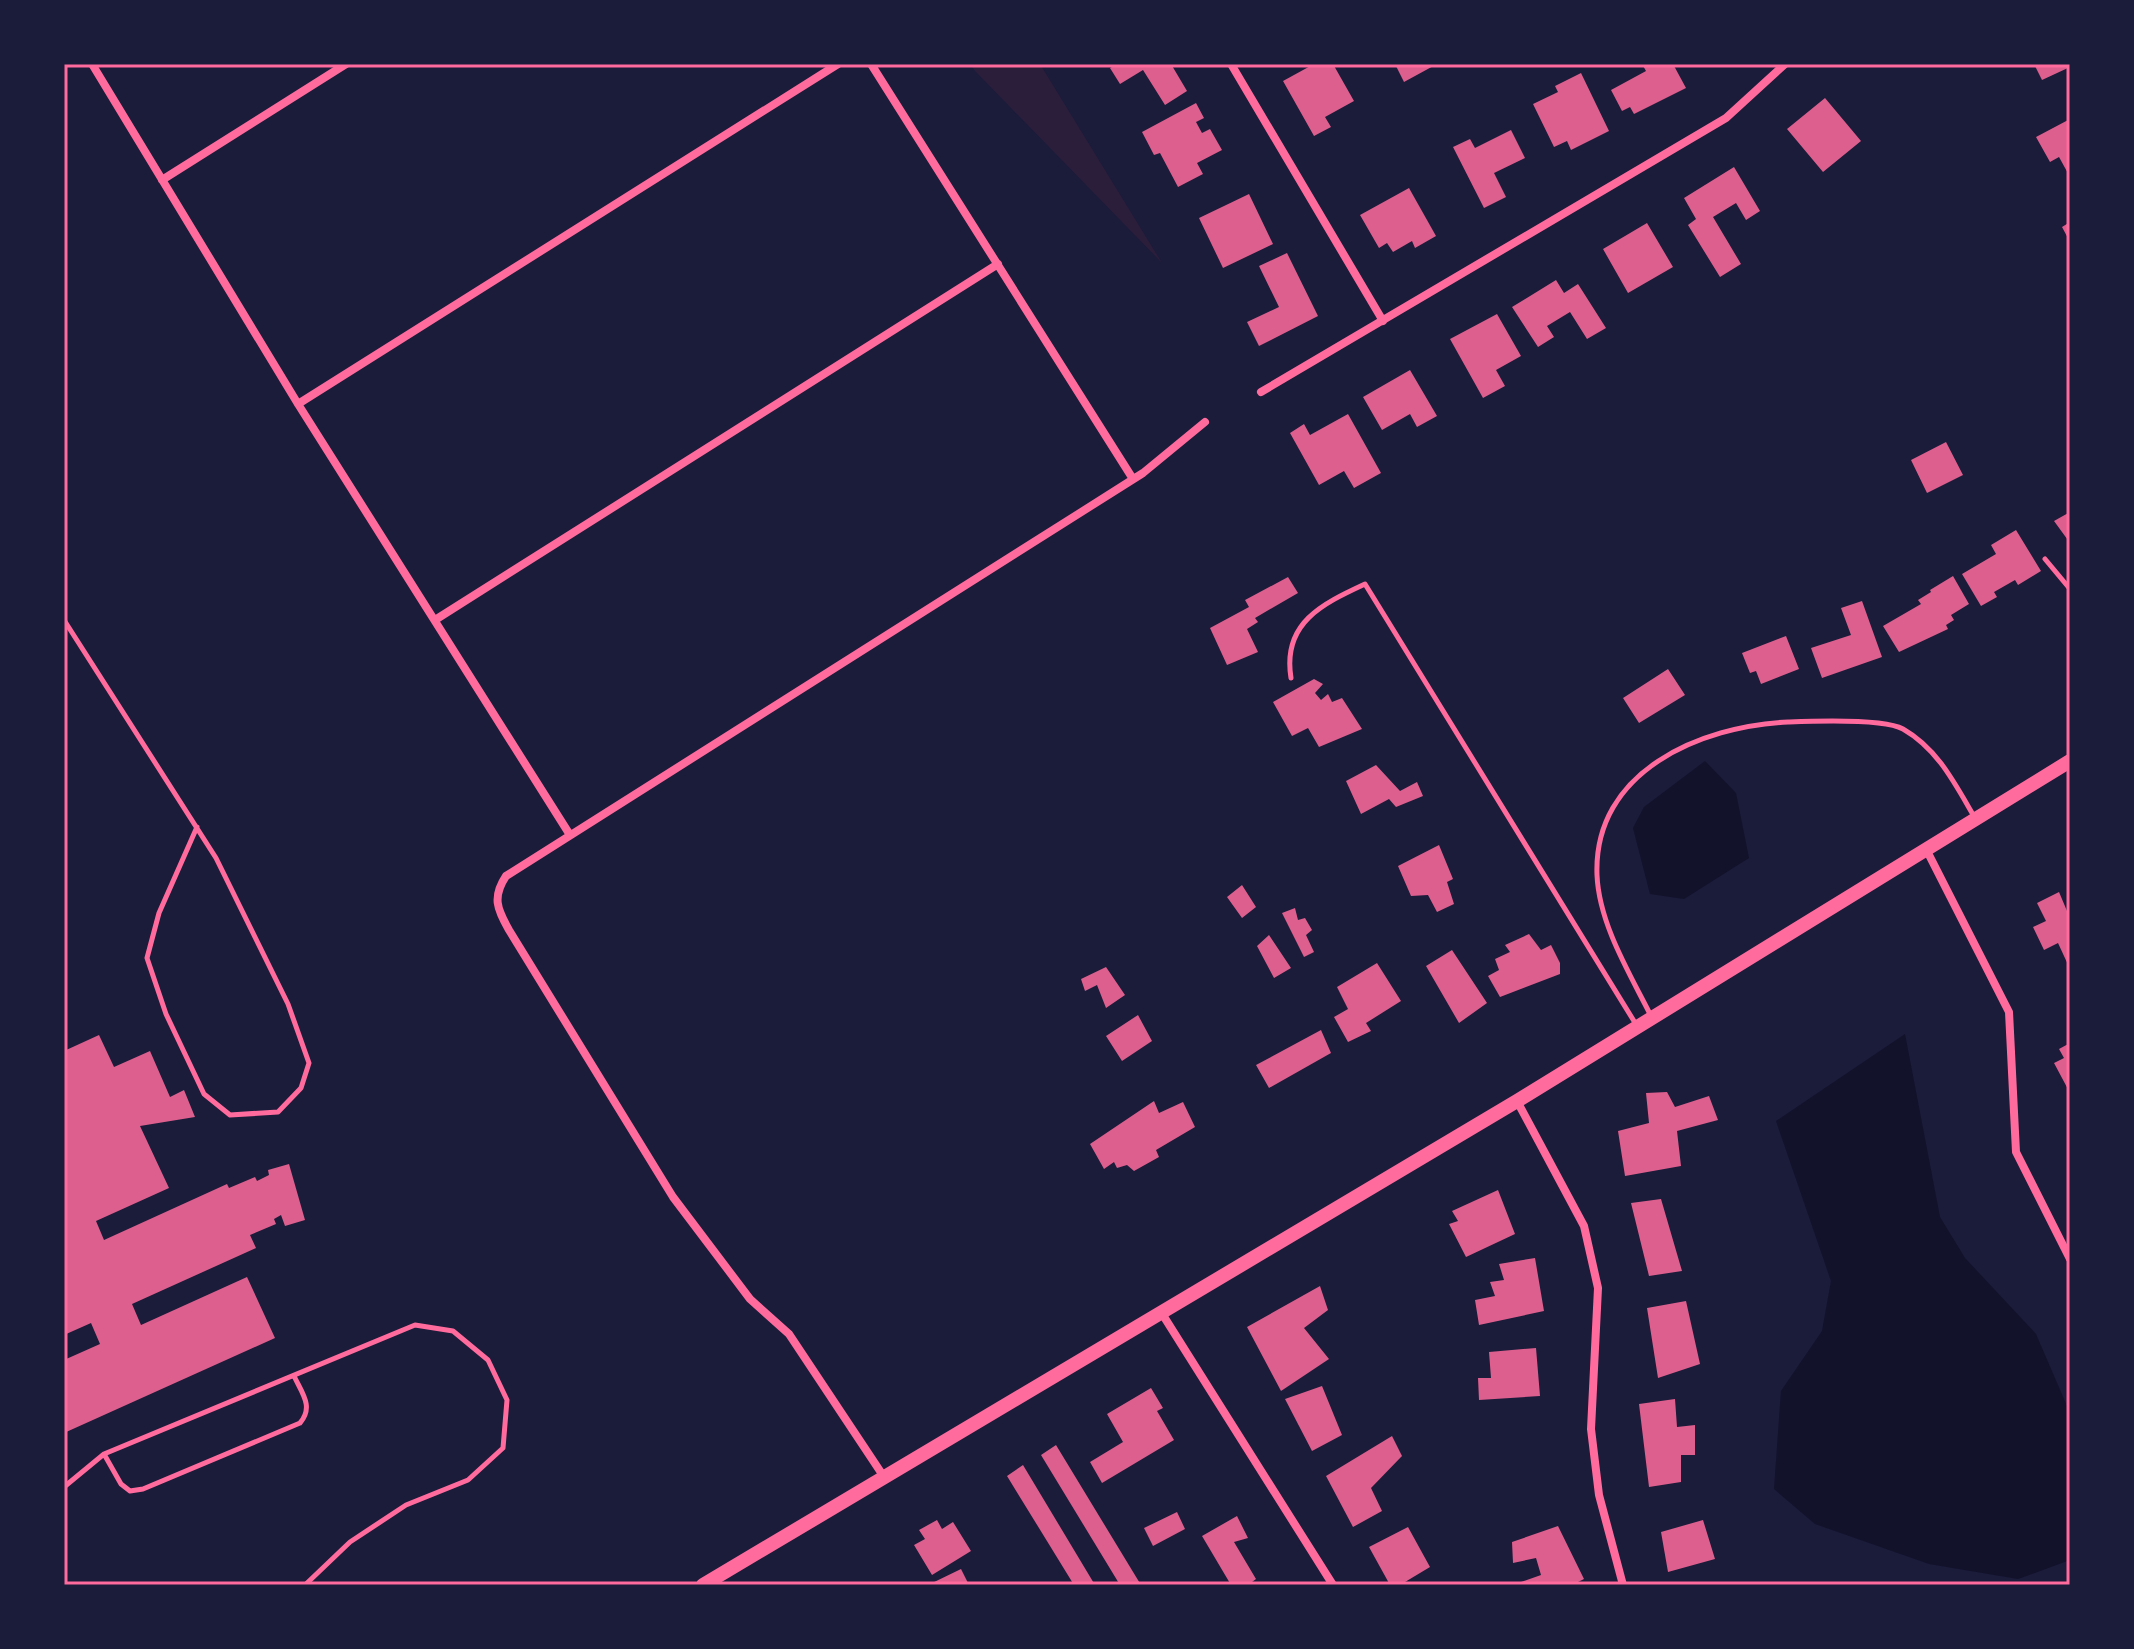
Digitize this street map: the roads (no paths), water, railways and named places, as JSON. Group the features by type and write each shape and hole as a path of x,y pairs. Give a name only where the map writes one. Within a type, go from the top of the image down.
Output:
{"main road":[{"path":"703,1585 1517,1101 2070,761"}],"street":[{"path":"92,64 298,404 570,835"},
{"path":"162,180 346,64"},
{"path":"298,404 838,64"},
{"path":"871,64 1133,479"},
{"path":"1231,64 1383,321"},
{"path":"1261,392 1726,118 1785,64"},
{"path":"435,620 998,264"},
{"path":"884,1477 789,1334 750,1299 673,1197 496,908 496,891 506,876 1133,479 1205,422"},
{"path":"1926,849 2009,1012 2016,1152 2070,1259"},
{"path":"1517,1101 1584,1226 1598,1288 1591,1429 1599,1495 1623,1585"},
{"path":"1161,1312 1333,1585"}],"lane":[{"path":"2045,559 2070,589"},
{"path":"1291,678 1287,657 1308,616 1365,584 1638,1027"},
{"path":"64,620 197,827 216,858 288,1004 309,1063 301,1088 278,1112 230,1115 204,1094 166,1014 147,958 159,913 197,827"},
{"path":"1652,1018 1603,911 1597,876 1600,838 1620,799 1649,765 1706,735 1747,724 1816,720 1901,727 1933,752 1975,819"},
{"path":"64,1487 104,1454 294,1376 365,1342 415,1325 453,1331 488,1360 507,1400 503,1448 468,1480 406,1505 350,1542 305,1585"},
{"path":"104,1454 121,1484 130,1491 143,1489 300,1423 307,1414 308,1404 294,1376"}]}
